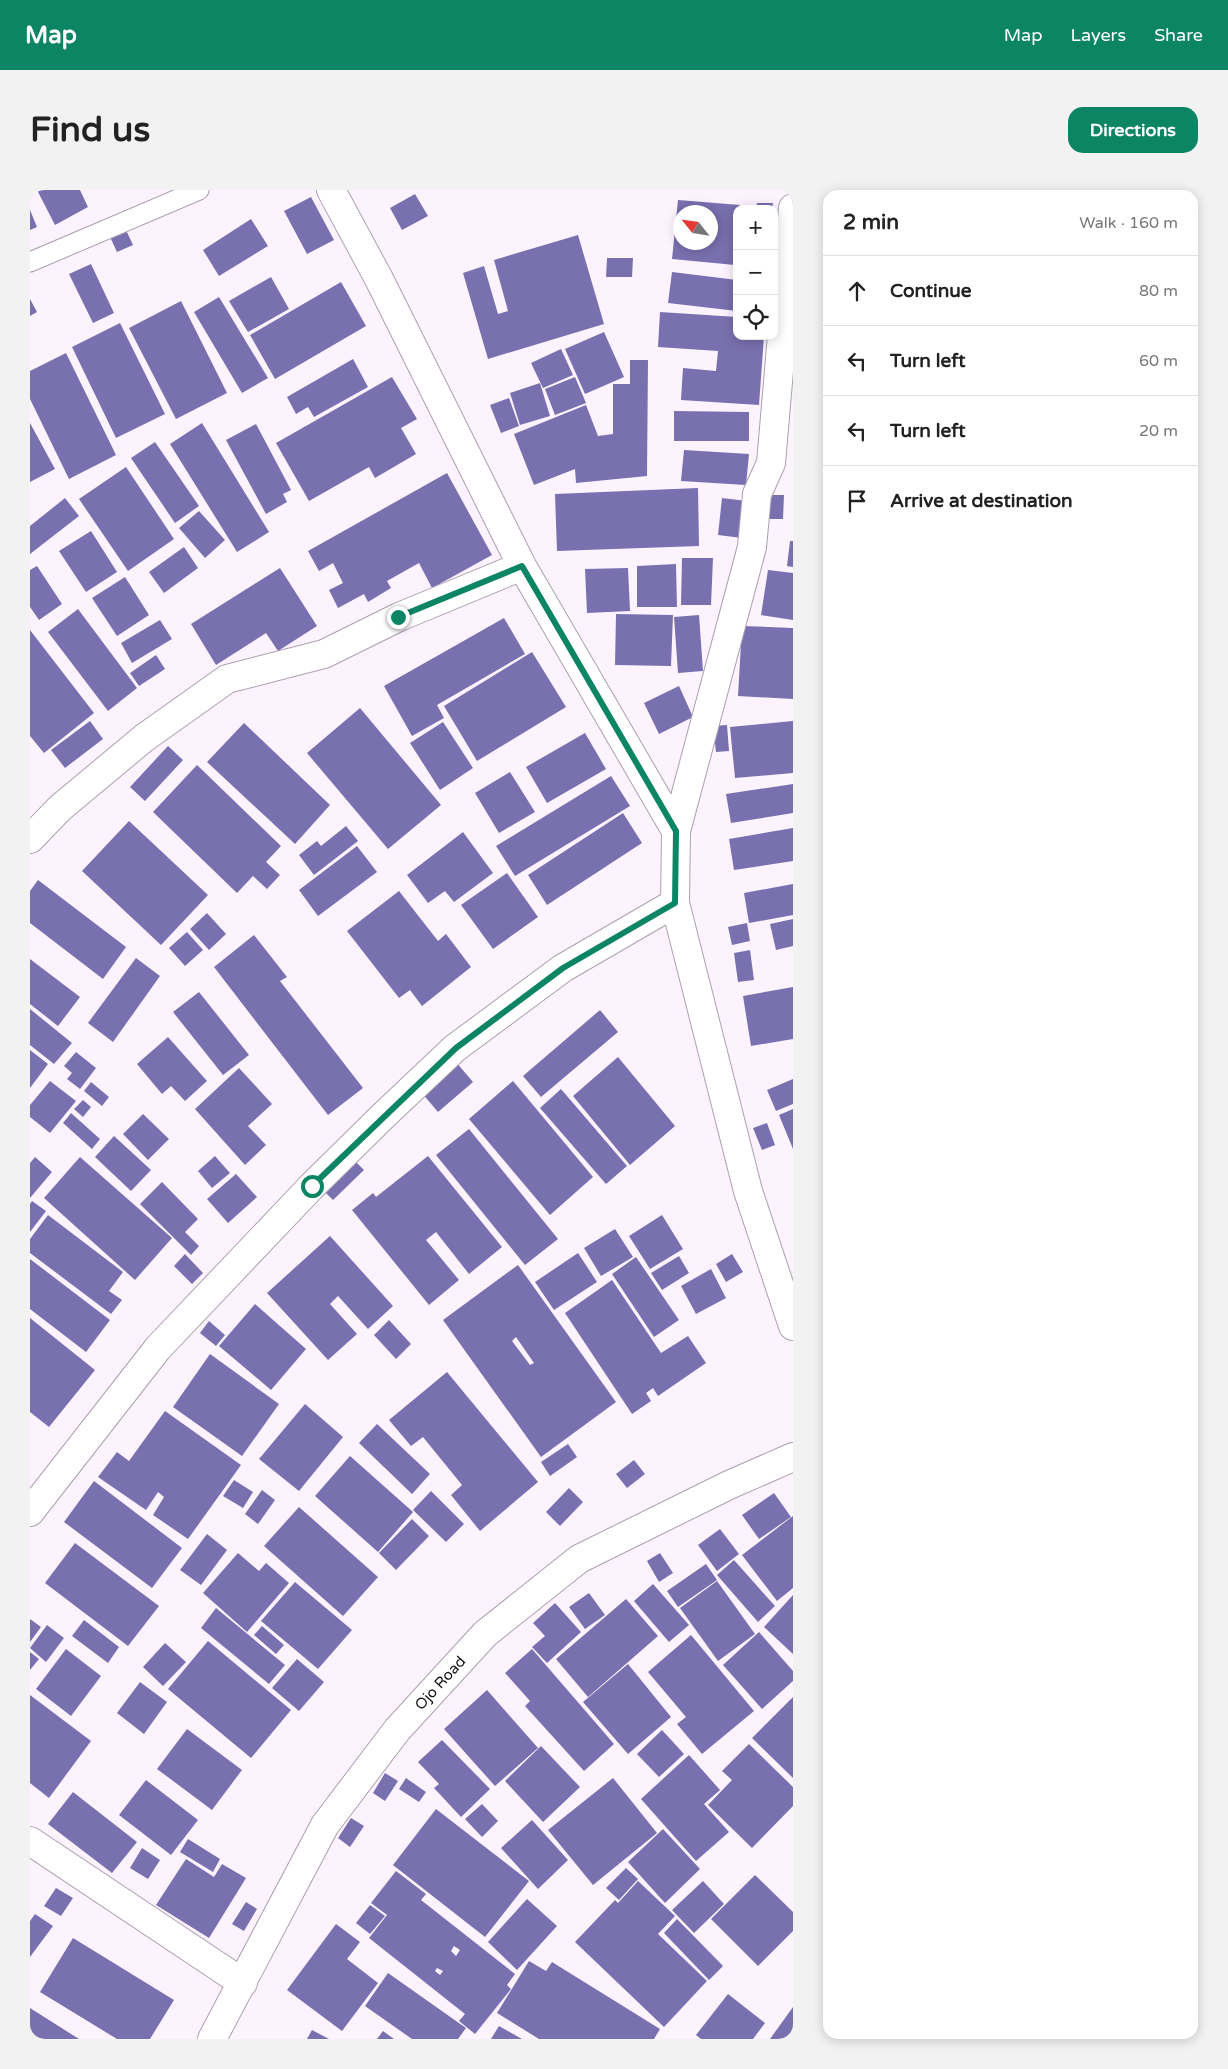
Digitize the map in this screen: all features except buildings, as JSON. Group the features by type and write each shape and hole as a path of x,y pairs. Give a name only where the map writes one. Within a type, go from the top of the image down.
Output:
{"street":[{"path":"331,190 379,279 522,566 676,831"},
{"path":"793,208 771,463 757,494 752,547 676,831 675,903 748,1191 793,1326"},
{"path":"30,839 60,808 144,738 227,679 324,654 398,617 522,566"},
{"path":"30,1512 158,1348 312,1186 383,1116 456,1048 563,968 675,903"},
{"name":"Ojo Road","path":"212,2039 243,1984 325,1825 397,1730 485,1634 579,1559 729,1485 793,1457"},
{"path":"30,1842 243,1984"}],"lane":[{"path":"30,262 199,190"}],"route":[{"path":"312,1186 456,1048 563,968 675,903 676,831 522,566 398,617"}]}
